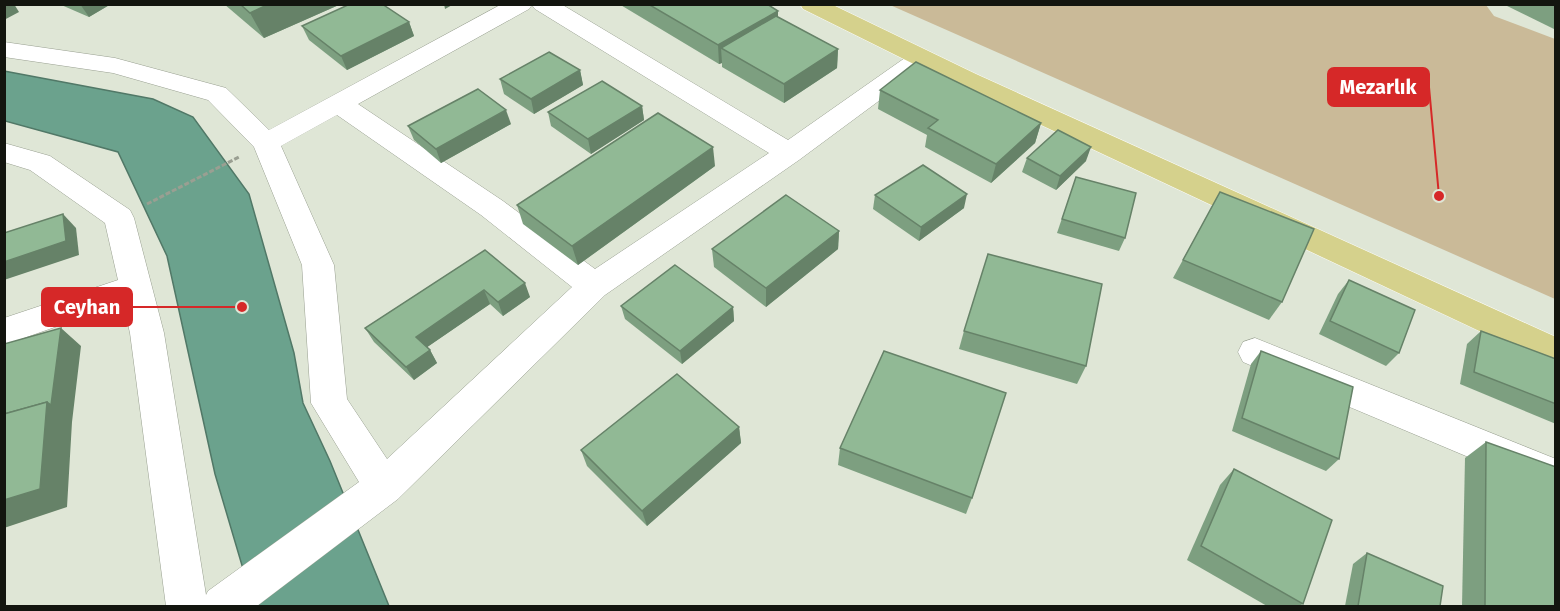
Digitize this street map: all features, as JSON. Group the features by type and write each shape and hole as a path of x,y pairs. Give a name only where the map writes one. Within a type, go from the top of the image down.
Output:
{"main road":[{"path":"811,4 921,58 1556,353"}],"street":[{"path":"266,143 521,4"},
{"path":"543,4 789,153"},
{"path":"4,50 115,66 217,94 266,143 318,265 329,403 384,487"},
{"path":"229,602 384,487 594,286 789,153 921,58"},
{"path":"339,104 492,208 594,286"},
{"path":"4,152 40,163 119,218 147,333 187,606"},
{"path":"4,332 136,286"},
{"path":"1256,352 1556,477"}],"path":[{"path":"119,218 266,143"}],"shaded area":[{"path":"890,5 1486,5 1494,16 1555,39 1555,299"},
{"path":"4,71 153,99 193,117 249,194 294,353 303,403 330,461 389,606 254,606 215,474 167,256 118,152 5,121"}],"building":[{"path":"240,4 269,4 250,13"},
{"path":"350,4 382,4 409,22 341,56 302,26"},
{"path":"648,4 767,4 778,11 718,45"},
{"path":"776,16 838,49 784,84 721,48"},
{"path":"549,52 580,70 531,99 500,79"},
{"path":"916,62 1041,123 996,164 928,128 938,120 880,90"},
{"path":"602,81 642,106 588,139 548,112"},
{"path":"478,89 506,110 436,149 408,126"},
{"path":"658,113 713,147 572,246 517,205"},
{"path":"1058,130 1091,147 1060,176 1027,158"},
{"path":"923,165 967,194 921,227 875,195"},
{"path":"1076,177 1136,193 1125,238 1062,219"},
{"path":"1220,192 1314,229 1282,302 1183,260"},
{"path":"786,195 839,231 766,288 712,249"},
{"path":"63,214 66,241 4,262 4,233"},
{"path":"485,250 525,283 498,302 484,290 416,337 430,350 406,367 365,328"},
{"path":"988,254 1102,284 1086,366 964,331"},
{"path":"675,265 733,307 680,351 621,306"},
{"path":"1349,280 1415,310 1399,353 1330,321"},
{"path":"61,328 51,405 47,402 4,414 4,344"},
{"path":"1481,331 1556,359 1556,404 1474,372"},
{"path":"884,351 1006,393 972,498 840,448"},
{"path":"1261,351 1353,387 1339,459 1242,418"},
{"path":"677,374 739,427 642,511 581,450"},
{"path":"47,402 40,489 4,500 4,414"},
{"path":"1486,442 1556,467 1556,606 1485,606"},
{"path":"1234,469 1332,520 1303,604 1201,546"},
{"path":"1367,553 1443,586 1440,606 1358,606"}],"place":[{"name":"Mezarlık","path":"1439,196"},
{"name":"Ceyhan","path":"242,307"}]}
